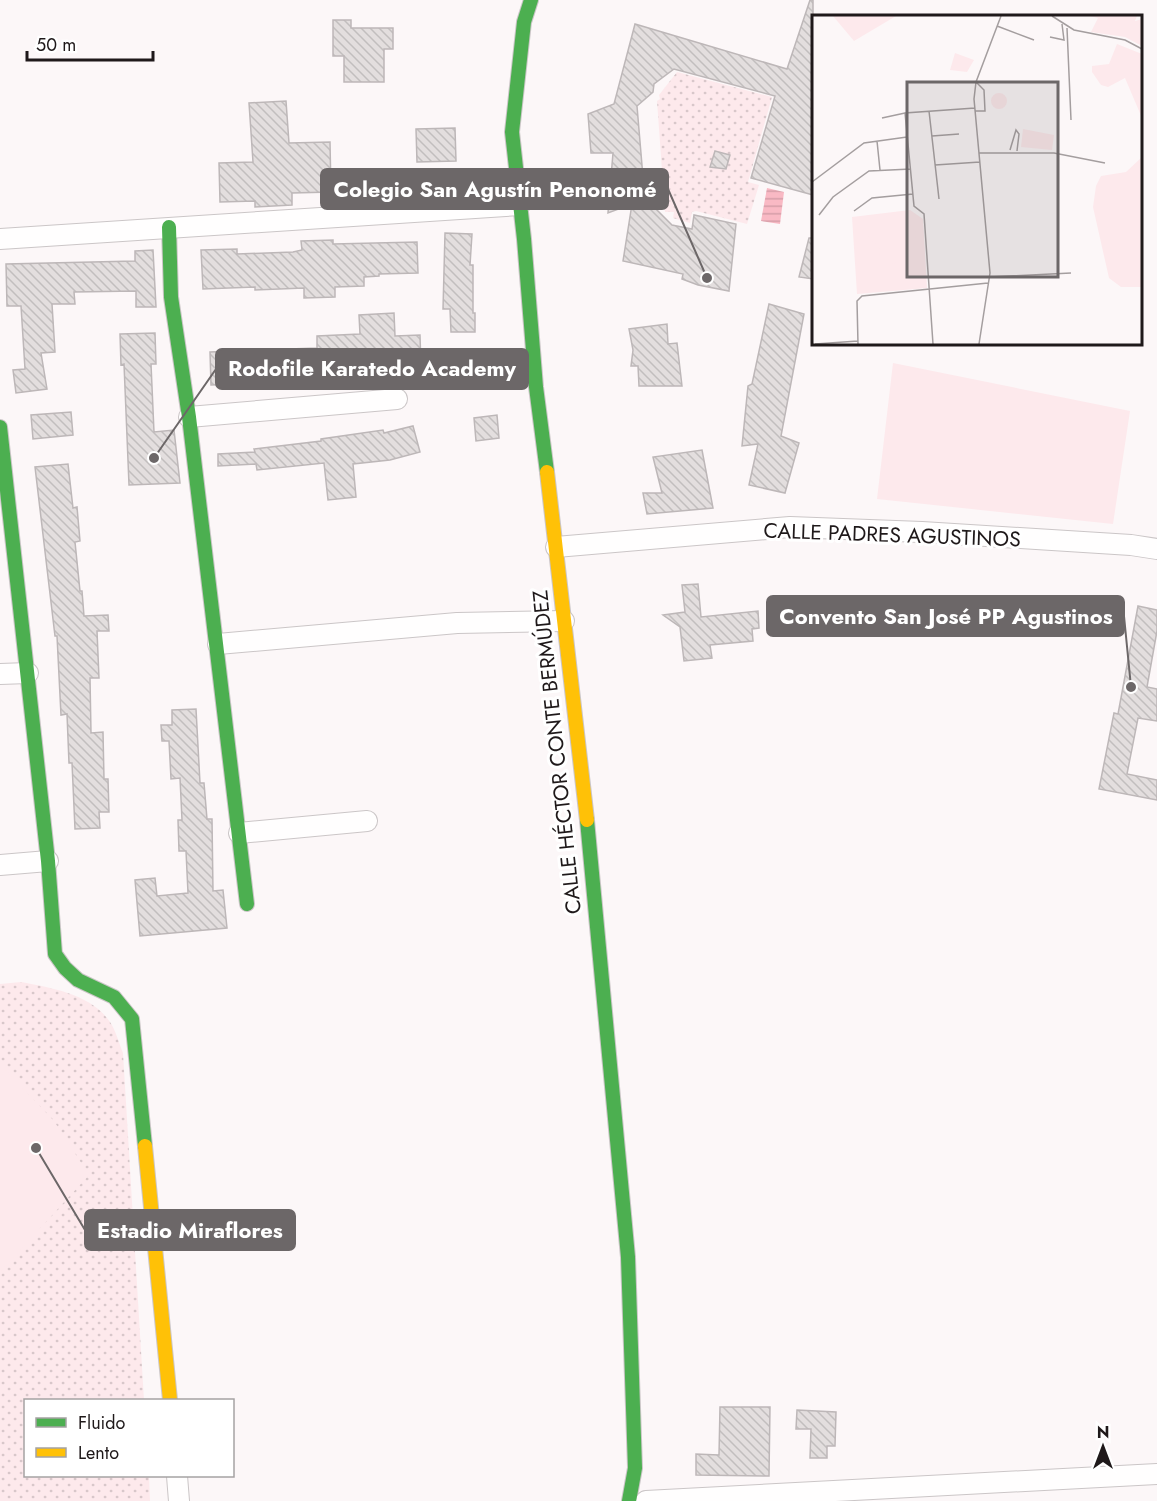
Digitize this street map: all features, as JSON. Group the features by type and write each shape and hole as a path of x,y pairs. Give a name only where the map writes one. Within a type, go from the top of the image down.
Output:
{"street":[{"name":"CALLE HÉCTOR CONTE BERMÚDEZ","path":"531,0 524,22 512,132 536,387 597,916 628,1257 634,1468 629,1501"},
{"path":"0,239 520,205"},
{"path":"169,227 171,297 218,644 247,904"},
{"path":"189,417 397,399"},
{"path":"0,426 48,861 55,954 78,980 114,997 132,1019 170,1399"},
{"name":"CALLE PADRES AGUSTINOS","path":"556,547 790,527 945,533 1131,545 1157,549"},
{"path":"218,644 457,622 564,621"},
{"path":"0,674 28,673"},
{"path":"239,833 367,821"},
{"path":"0,865 48,861"},
{"path":"646,1501 1157,1474"},
{"path":"177,1477 179,1501"}],"shaded area":[{"path":"677,72 772,97 748,182 759,185 747,224 696,211 692,212 690,223 673,218 674,212 665,212 657,101"},
{"path":"767,188 784,192 780,224 761,221"},
{"path":"893,363 1130,411 1113,524 877,499"},
{"path":"21,982 82,999 102,1012 110,1022 123,1053 144,1399 24,1399 24,1477 149,1477 150,1501 0,1501 0,984"},
{"path":"0,1064 54,1121 89,1175 0,1272"}],"building":[{"path":"810,0 813,0 812,195 751,178 775,96 674,69 654,84 653,92 637,106 644,189 649,202 672,225 692,229 694,215 736,224 729,291 698,285 682,279 683,274 623,261 632,204 608,213 613,153 591,153 588,114 614,104 635,24 787,69"},
{"path":"333,20 351,20 351,28 393,28 393,49 384,49 384,82 344,82 344,56 333,56"},
{"path":"286,101 289,143 330,142 331,192 292,193 292,205 255,207 255,201 220,202 219,163 253,162 249,103"},
{"path":"455,128 456,161 417,162 416,129"},
{"path":"715,151 730,155 726,169 710,167"},
{"path":"445,233 472,234 470,265 473,265 475,332 451,332 450,309 443,309"},
{"path":"809,238 812,238 812,279 799,277"},
{"path":"333,240 333,244 417,242 418,273 379,274 379,276 364,277 364,286 335,287 335,297 304,298 304,288 203,289 201,250 237,249 237,254 293,252 302,250 301,241"},
{"path":"153,250 156,307 136,307 136,291 74,292 75,304 52,304 55,352 41,353 47,389 16,393 13,370 25,369 21,306 7,306 6,264 135,261 135,251"},
{"path":"769,304 804,314 781,436 799,443 785,493 749,485 758,444 742,446 748,386 752,384"},
{"path":"394,313 395,336 420,335 421,367 397,368 398,374 362,376 362,363 296,365 296,376 242,379 242,384 211,385 210,352 317,348 317,336 360,334 359,315"},
{"path":"667,324 668,344 677,343 682,386 639,386 638,366 631,366 633,350 629,329"},
{"path":"155,333 156,364 151,364 154,432 174,430 180,483 129,485 124,364 121,365 120,334"},
{"path":"71,412 73,435 33,439 31,415"},
{"path":"497,415 499,438 476,441 474,418"},
{"path":"413,426 420,452 390,460 353,464 356,497 328,500 324,463 257,470 256,464 218,466 218,454 255,452 254,449 321,441 321,439 383,430 384,433"},
{"path":"702,450 713,508 647,514 643,493 662,493 653,457"},
{"path":"68,464 73,508 77,507 80,541 75,542 84,616 108,615 109,631 97,631 99,678 90,678 91,733 103,732 104,779 108,779 109,812 99,812 100,828 75,829 67,714 61,715 57,636 55,636 35,467"},
{"path":"698,584 701,617 758,611 759,628 752,629 753,641 710,645 712,658 684,661 680,627 663,615 685,612 682,585"},
{"path":"1138,606 1157,610 1157,631 1147,687 1157,689 1157,721 1138,718 1127,774 1157,780 1157,800 1099,789 1114,713 1118,714"},
{"path":"196,709 200,783 204,783 207,819 212,819 213,891 223,890 227,928 140,936 135,880 155,878 157,896 188,893 186,851 179,851 178,820 182,820 180,778 171,779 169,741 162,741 161,725 172,725 172,710"},
{"path":"720,1407 770,1407 769,1476 696,1475 696,1454 719,1455"},
{"path":"797,1410 836,1412 835,1446 827,1446 827,1458 810,1458 811,1429 796,1429"}],"traffic: fast":[{"path":"531,0 524,22 512,132 524,239 536,387 547,472"},
{"path":"169,227 171,297 189,417 247,904"},
{"path":"0,427 48,861 55,954 78,980 114,997 132,1019 145,1146"},
{"path":"587,820 628,1257 635,1468 629,1501"}],"traffic: slow":[{"path":"547,472 587,820"},
{"path":"145,1146 170,1399"}],"place":[{"name":"Colegio San Agustín Penonomé","path":"707,278"},
{"name":"Rodofile Karatedo Academy","path":"154,458"},
{"name":"Convento San José PP Agustinos","path":"1131,687"},
{"name":"Estadio Miraflores","path":"36,1148"}]}
